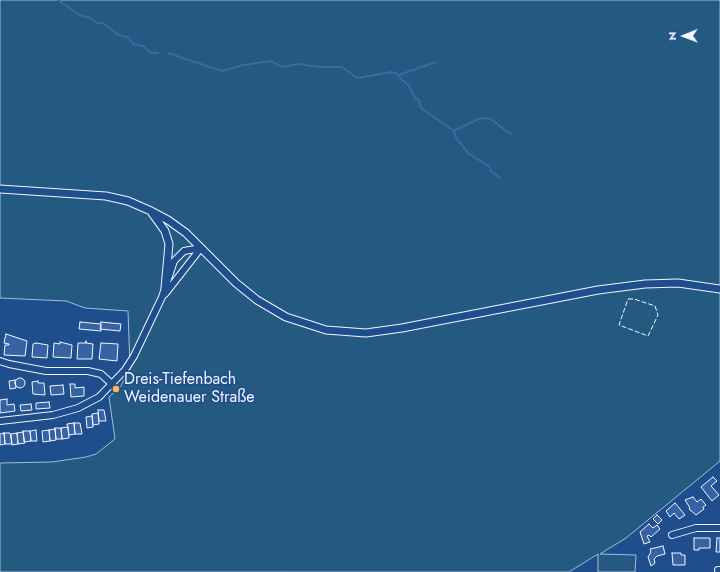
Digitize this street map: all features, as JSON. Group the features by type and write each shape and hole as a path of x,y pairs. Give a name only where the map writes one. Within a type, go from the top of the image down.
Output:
{"street":[{"path":"0,189 106,196 128,202 151,211 178,227 248,293 268,307 286,317 313,326 345,332 366,333 402,328 598,290 645,284 678,283 720,289"},
{"path":"151,211 165,231 169,244 165,288"},
{"path":"0,421 54,415 78,408 100,397 113,385 134,356 162,297 169,274 177,257 188,250 201,248"},
{"path":"162,297 201,248"},
{"path":"0,360 9,364 46,371 88,371 101,374 113,385"},
{"path":"672,535 696,528 720,528"}],"shaded area":[{"path":"0,0 720,0 720,461 626,538 600,554 636,555 635,572 598,572 598,554 569,572 0,572 0,463 52,462 96,454 115,439 109,397 121,386 130,367 128,311 85,308 66,301 0,298"}],"building":[{"path":"80,322 101,324 101,331 79,329"},
{"path":"101,322 121,324 120,331 100,329"},
{"path":"6,334 27,341 25,356 4,355 5,345 9,345 4,343"},
{"path":"60,342 72,345 71,358 53,357 54,343 60,344"},
{"path":"78,343 93,344 92,359 77,359"},
{"path":"101,343 118,344 117,361 99,359"},
{"path":"33,344 48,345 47,358 32,357"},
{"path":"18,378 22,378 24,379 24,387 18,388 15,385 15,381"},
{"path":"15,380 16,388 10,389 9,381"},
{"path":"38,381 38,383 44,383 45,395 33,394 32,382"},
{"path":"70,384 75,384 75,388 84,387 84,396 71,397"},
{"path":"63,385 64,394 51,395 50,386"},
{"path":"7,399 7,405 14,404 15,411 0,413 0,400"},
{"path":"49,402 50,408 36,409 36,403"},
{"path":"31,404 32,410 21,411 20,405"},
{"path":"98,410 104,410 106,421 99,421"},
{"path":"98,413 99,424 93,425 92,414"},
{"path":"92,416 93,427 87,428 86,417"},
{"path":"74,423 75,434 69,435 67,424"},
{"path":"74,423 80,423 82,434 75,434"},
{"path":"68,427 69,438 62,439 61,428"},
{"path":"55,428 61,428 62,439 56,439"},
{"path":"55,429 56,440 50,441 49,430"},
{"path":"36,430 37,441 31,441 30,431"},
{"path":"49,430 50,441 43,442 42,431"},
{"path":"23,431 30,431 31,441 24,442"},
{"path":"23,432 25,443 18,444 17,433"},
{"path":"4,433 5,444 0,445 0,434"},
{"path":"4,433 10,433 12,444 5,444"},
{"path":"17,433 18,444 12,445 11,434"},
{"path":"713,477 717,481 711,486 719,495 712,501 701,487"},
{"path":"693,497 697,502 701,499 706,505 703,507 704,509 696,515 689,509 690,508 685,500"},
{"path":"675,503 685,515 679,519 674,513 670,517 666,511"},
{"path":"657,515 662,520 658,524 653,519"},
{"path":"649,524 653,528 657,525 660,529 651,537 649,535 647,536 650,542 644,544 640,532"},
{"path":"694,538 710,538 710,548 699,548 699,550 694,550"},
{"path":"717,538 720,538 720,552 716,552"},
{"path":"663,546 665,554 657,556 654,559 655,563 651,566 648,557 651,552 650,549"},
{"path":"672,553 681,553 681,555 685,555 685,565 673,565"}],"waterway":[{"path":"58,0 81,16 88,17 98,23 103,23 117,34 129,38 133,44 143,46 151,53 158,53"},
{"path":"168,53 222,71 243,65 271,61 282,67 298,64 321,67 342,67 357,78 392,72 399,75 436,62"},
{"path":"399,76 409,86 415,98 419,100 421,108 454,131 456,138 469,154 489,166 491,171 500,178"},
{"path":"455,130 479,119 486,118 491,119 512,134"}],"fence":[{"path":"628,299 634,299 655,306 658,315 648,336 619,325 628,299"}],"place":[{"name":"Dreis-Tiefenbach Weidenauer Straße","path":"116,389"}]}
